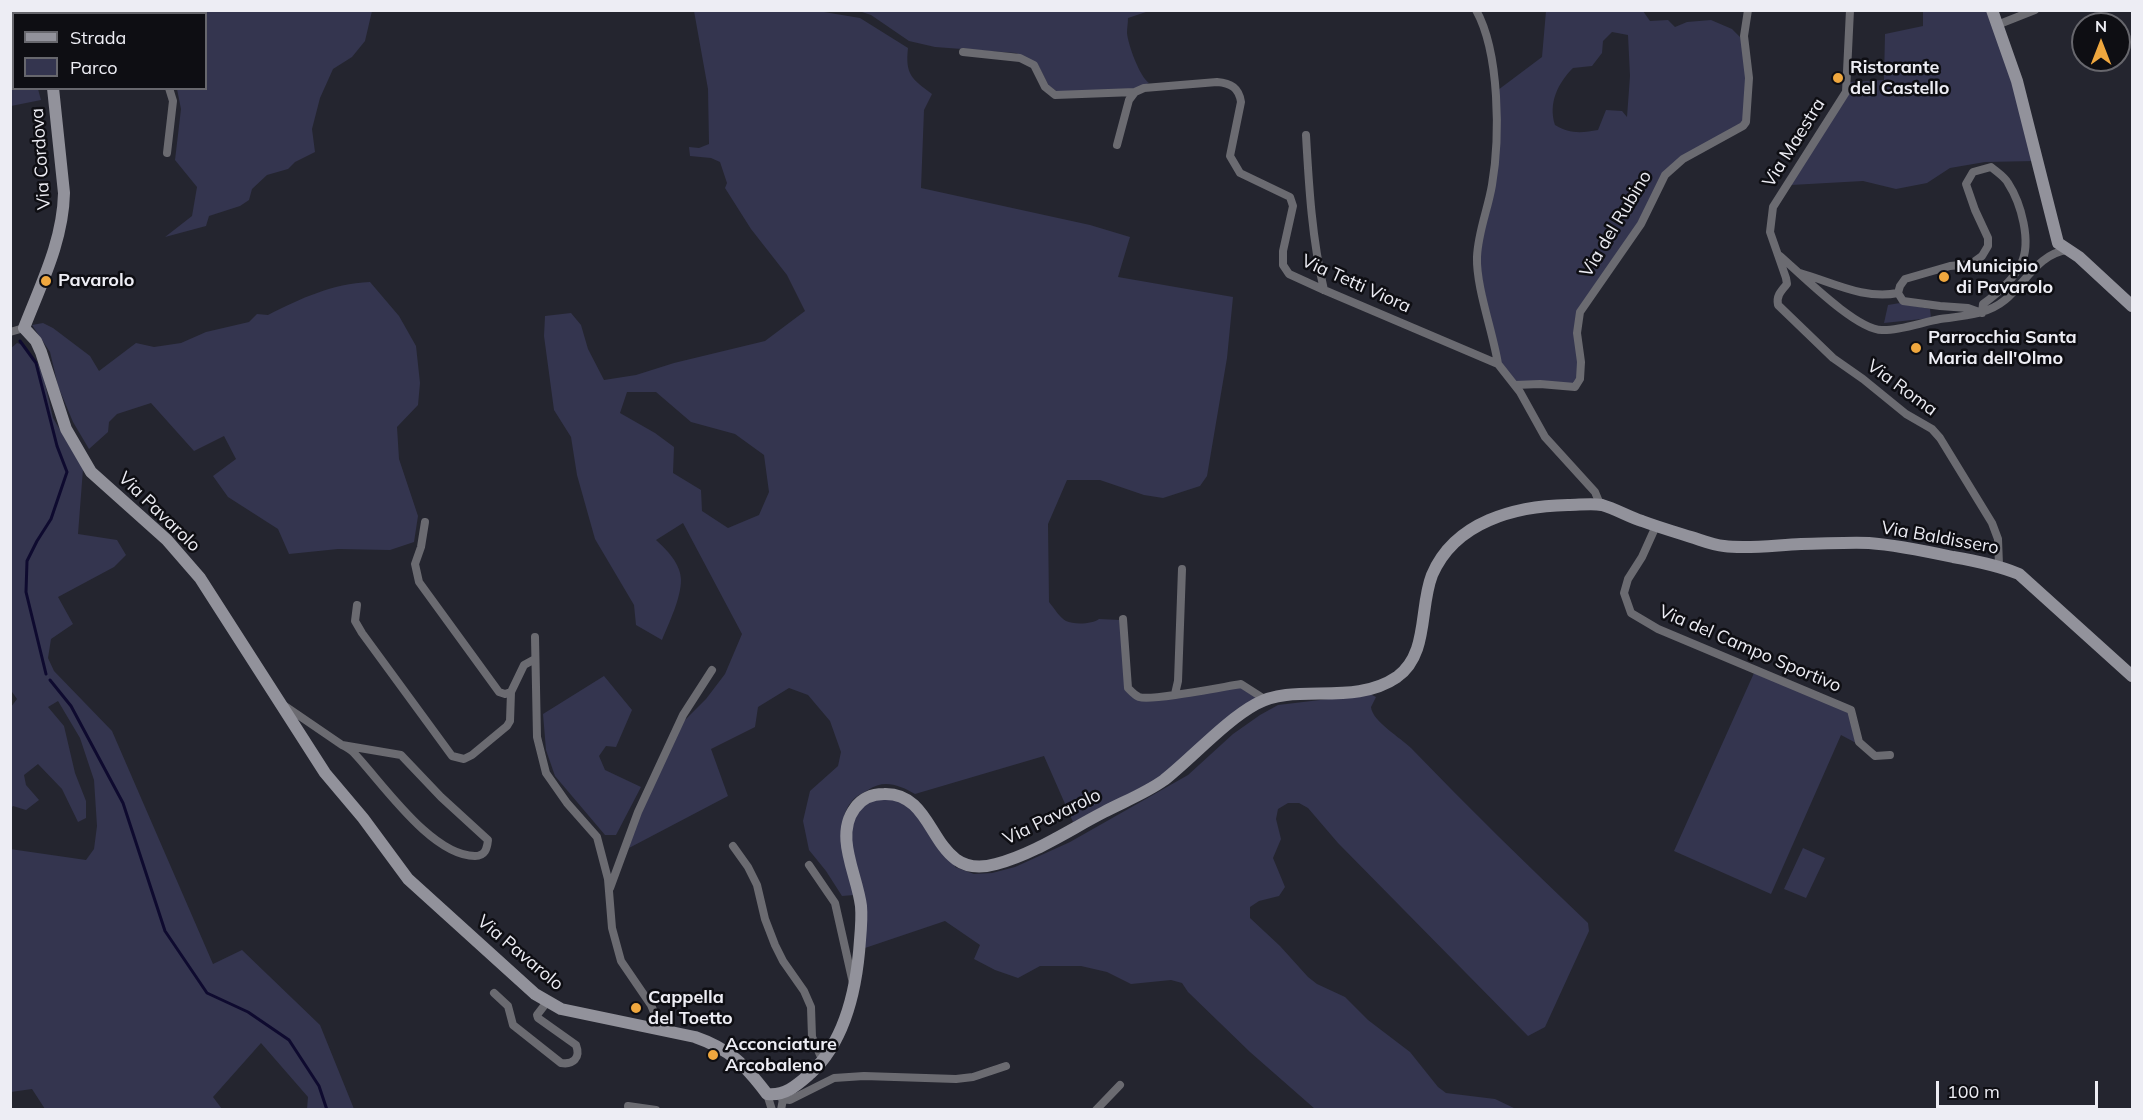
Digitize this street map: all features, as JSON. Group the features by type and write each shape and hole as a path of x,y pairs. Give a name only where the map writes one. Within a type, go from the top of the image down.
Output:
{"street":[{"path":"1476,10 1487,34 1496,99 1493,183 1478,243 1477,259 1498,364 1515,385 1545,437 1595,492 1600,504"},
{"name":"Via del Rubino","path":"1515,385 1540,384 1575,387 1580,379 1581,362 1577,333 1580,312 1641,224 1665,175 1683,159 1743,126 1746,122 1749,78 1744,36 1748,10"},
{"name":"Via Maestra","path":"1779,256 1770,232 1773,207 1846,92 1850,10"},
{"path":"1992,10 2024,108 2058,243 2133,306"},
{"path":"1997,25 2035,10"},
{"path":"963,52 1020,58 1034,65 1046,87 1055,95 1135,92"},
{"name":"Via Tetti Viora","path":"1135,92 1144,88 1217,82 1228,83 1234,87 1240,94 1241,102 1230,156 1240,173 1290,197 1293,206 1283,251 1283,265 1289,274 1498,364"},
{"name":"Via Cordova","path":"24,328 54,249 64,210 53,90"},
{"path":"167,153 173,101 170,90"},
{"path":"1117,145 1129,100 1135,92"},
{"path":"1306,135 1311,218 1324,290"},
{"path":"1898,293 1905,279 1950,266 1971,264 1982,256 1988,246 1988,238 1966,184 1973,172 1991,167 2008,182 2020,211 2027,242 2021,264 2000,292 1983,304 1982,313"},
{"path":"1779,256 1837,306 1864,324 1884,331 1924,321 1982,313 2005,300 2044,259 2058,251 2073,254"},
{"name":"Via Roma","path":"1779,256 1787,284 1779,293 1778,305 1833,358 1906,414 1932,429 1940,438 1992,523 1998,539 1999,565"},
{"path":"1800,273 1876,296 1898,293"},
{"path":"1898,293 1903,301 1968,308 1982,313"},
{"path":"10,332 24,328"},
{"name":"Via Pavarolo","path":"24,328 36,341 41,351 66,429 91,472 167,540 200,578 325,773 363,818 408,879 535,994 547,1002 561,1009 695,1037 728,1051 777,1096 792,1089 830,1050 847,1013 858,970 862,910 845,841 847,822 863,798 877,794 893,794 909,799 925,816 937,840 955,859 967,865 993,866 1032,850 1160,783 1241,714 1259,702 1283,696 1352,693 1379,687 1400,675 1411,662 1418,647 1432,576 1444,555 1458,540 1490,519 1511,512 1557,505 1600,504"},
{"name":"Via Baldissero","path":"1600,504 1656,526 1722,546 1867,543 1897,546 1999,565 2019,574 2133,676"},
{"path":"425,522 421,548 415,564 419,582 499,692 505,694 511,692"},
{"name":"Via del Campo Sportivo","path":"1656,526 1642,557 1628,579 1624,593 1631,613 1658,629 1851,710 1860,742 1875,756 1890,755"},
{"path":"1175,694 1178,681 1182,568"},
{"path":"357,605 355,621 362,633 452,756 464,759 472,755 507,726 510,721 511,692 524,665 535,659"},
{"path":"1124,619 1128,688 1140,698 1156,698 1241,684 1266,700"},
{"path":"535,637 537,737 546,773 567,803 597,837 608,879 612,928 621,961 651,1005 656,1017 655,1030"},
{"path":"609,891 639,812 683,715 712,670"},
{"path":"279,702 342,745 351,750 391,797 434,838 457,852 478,856 484,854 488,840 441,797 401,755 342,745"},
{"path":"733,846 757,885 765,919 775,945 804,991 811,1007 812,1037 822,1059"},
{"path":"809,865 835,903 854,987"},
{"path":"494,993 508,1006 513,1025 561,1063 570,1063 578,1055 576,1045 538,1018 537,1015 547,1002"},
{"path":"777,1096 790,1100 834,1078 864,1076 956,1079 973,1077 1006,1066"},
{"path":"1096,1110 1120,1086"},
{"path":"772,1110 777,1096"},
{"path":"777,1096 781,1110"},
{"path":"628,1107 656,1110"}],"green space":[{"path":"10,11 22,11 12,12 12,90 38,90 41,100 11,106"},
{"path":"372,11 365,41 352,57 333,69 320,98 312,129 315,152 295,162 288,169 267,175 252,189 249,200 240,206 209,216 206,226 165,237 192,216 197,187 175,160 181,109 177,90 207,90 207,12 125,12"},
{"path":"694,11 818,11 860,18 908,48 907,57 911,76 932,94 924,110 921,188 1090,225 1130,237 1118,277 1233,297 1227,358 1207,476 1200,486 1163,498 1144,495 1100,480 1067,480 1048,524 1049,602 1062,618 1069,622 1088,623 1099,619 1120,620 1132,696 1240,686 1257,698 1160,778 1073,822 1044,756 915,794 892,784 874,787 855,798 846,811 843,822 843,846 854,895 842,896 809,850 803,821 810,791 838,766 841,752 830,721 808,695 789,688 758,707 755,727 711,749 728,796 629,848 640,812 681,724 706,699 725,674 742,634 683,523 656,540 676,563 681,580 677,602 662,640 636,625 634,605 595,539 577,475 571,437 554,410 544,336 545,316 571,313 581,325 588,349 604,380 636,375 674,363 765,341 805,311 787,275 751,229 725,188 727,183 720,162 711,158 690,156 689,147 699,148 709,144 708,89","holes":["627,392 656,392 691,422 735,434 764,455 769,492 759,515 728,528 702,511 701,490 673,473 674,447 620,413"]},
{"path":"859,11 1149,11 1128,18 1127,33 1135,60 1149,83 1135,89 1058,92 1049,86 1037,63 1016,53 935,47 909,41 871,15"},
{"path":"1546,11 1643,11 1650,21 1668,20 1675,27 1687,22 1711,20 1732,29 1743,40 1747,78 1744,122 1673,166 1640,223 1580,312 1581,362 1575,386 1516,384 1499,364 1478,259 1489,204 1498,90 1542,57","holes":["1612,32 1628,35 1630,76 1627,117 1622,111 1606,110 1598,130 1586,132 1571,131 1555,125 1554,101 1559,87 1568,74 1573,68 1592,66 1602,53 1603,41"]},
{"path":"1923,11 1990,11 2015,82 2035,161 1985,162 1950,168 1927,183 1896,189 1863,181 1791,185 1849,82 1884,80 1885,34 1923,26"},
{"path":"370,282 399,316 416,346 420,383 418,405 397,427 399,459 418,516 414,542 390,550 338,549 289,554 278,529 228,497 213,476 236,459 224,436 194,451 151,403 117,414 109,422 108,432 89,449 73,422 58,386 50,352 32,325 43,323 53,328 90,356 99,371 136,343 154,347 181,343 206,332 249,322 257,314 268,315 330,289"},
{"path":"1900,303 1930,309 1931,318 1884,323 1888,305"},
{"path":"17,343 23,345 33,361 37,362 43,375 53,418 83,469 78,534 117,540 126,555 114,567 58,597 73,624 51,639 48,658 54,671 112,731 213,964 242,950 320,1025 354,1109 307,1109 308,1097 261,1043 213,1097 222,1109 45,1109 32,1089 11,1092 10,849 86,860 94,849 97,826 94,780 80,738 58,701 48,707 64,726 75,773 86,801 86,818 78,822 62,789 38,764 24,775 26,785 39,800 26,810 13,806 11,808 11,707 17,699 10,689 10,349"},
{"path":"1754,673 1851,710 1858,744 1841,735 1771,894 1674,851"},
{"path":"604,676 632,710 616,747 606,746 599,756 605,770 641,787 616,835 605,835 555,776 546,750 543,714"},
{"path":"1370,694 1376,697 1371,707 1376,718 1411,748 1588,923 1589,931 1545,1027 1528,1036 1338,843 1308,808 1299,803 1288,803 1278,809 1276,819 1281,839 1273,858 1285,887 1279,896 1259,901 1250,907 1250,918 1308,977 1317,984 1345,997 1368,1020 1410,1052 1438,1087 1446,1093 1495,1099 1516,1109 1315,1109 1250,1052 1188,992 1182,983 1171,980 1131,984 1107,972 1081,966 1040,966 1018,978 974,959 980,945 945,921 865,948 848,841 855,812 878,797 907,802 956,863 955,867 974,874 992,873 1015,867 1070,842 1188,775 1233,734 1278,705"},
{"path":"1803,848 1825,858 1806,898 1784,889"}],"waterway":[{"path":"20,341 36,363 57,446 67,472 51,519 27,561 26,592 46,674"},
{"path":"50,680 71,706 123,803 165,931 207,993 248,1012 289,1040 319,1086 327,1110"}],"place":[{"name":"Ristorante del Castello","path":"1838,78"},
{"name":"Municipio di Pavarolo","path":"1944,277"},
{"name":"Pavarolo","path":"46,281"},
{"name":"Parrocchia Santa Maria dell'Olmo","path":"1916,348"},
{"name":"Cappella del Toetto","path":"636,1008"},
{"name":"Acconciature Arcobaleno","path":"713,1055"}]}
